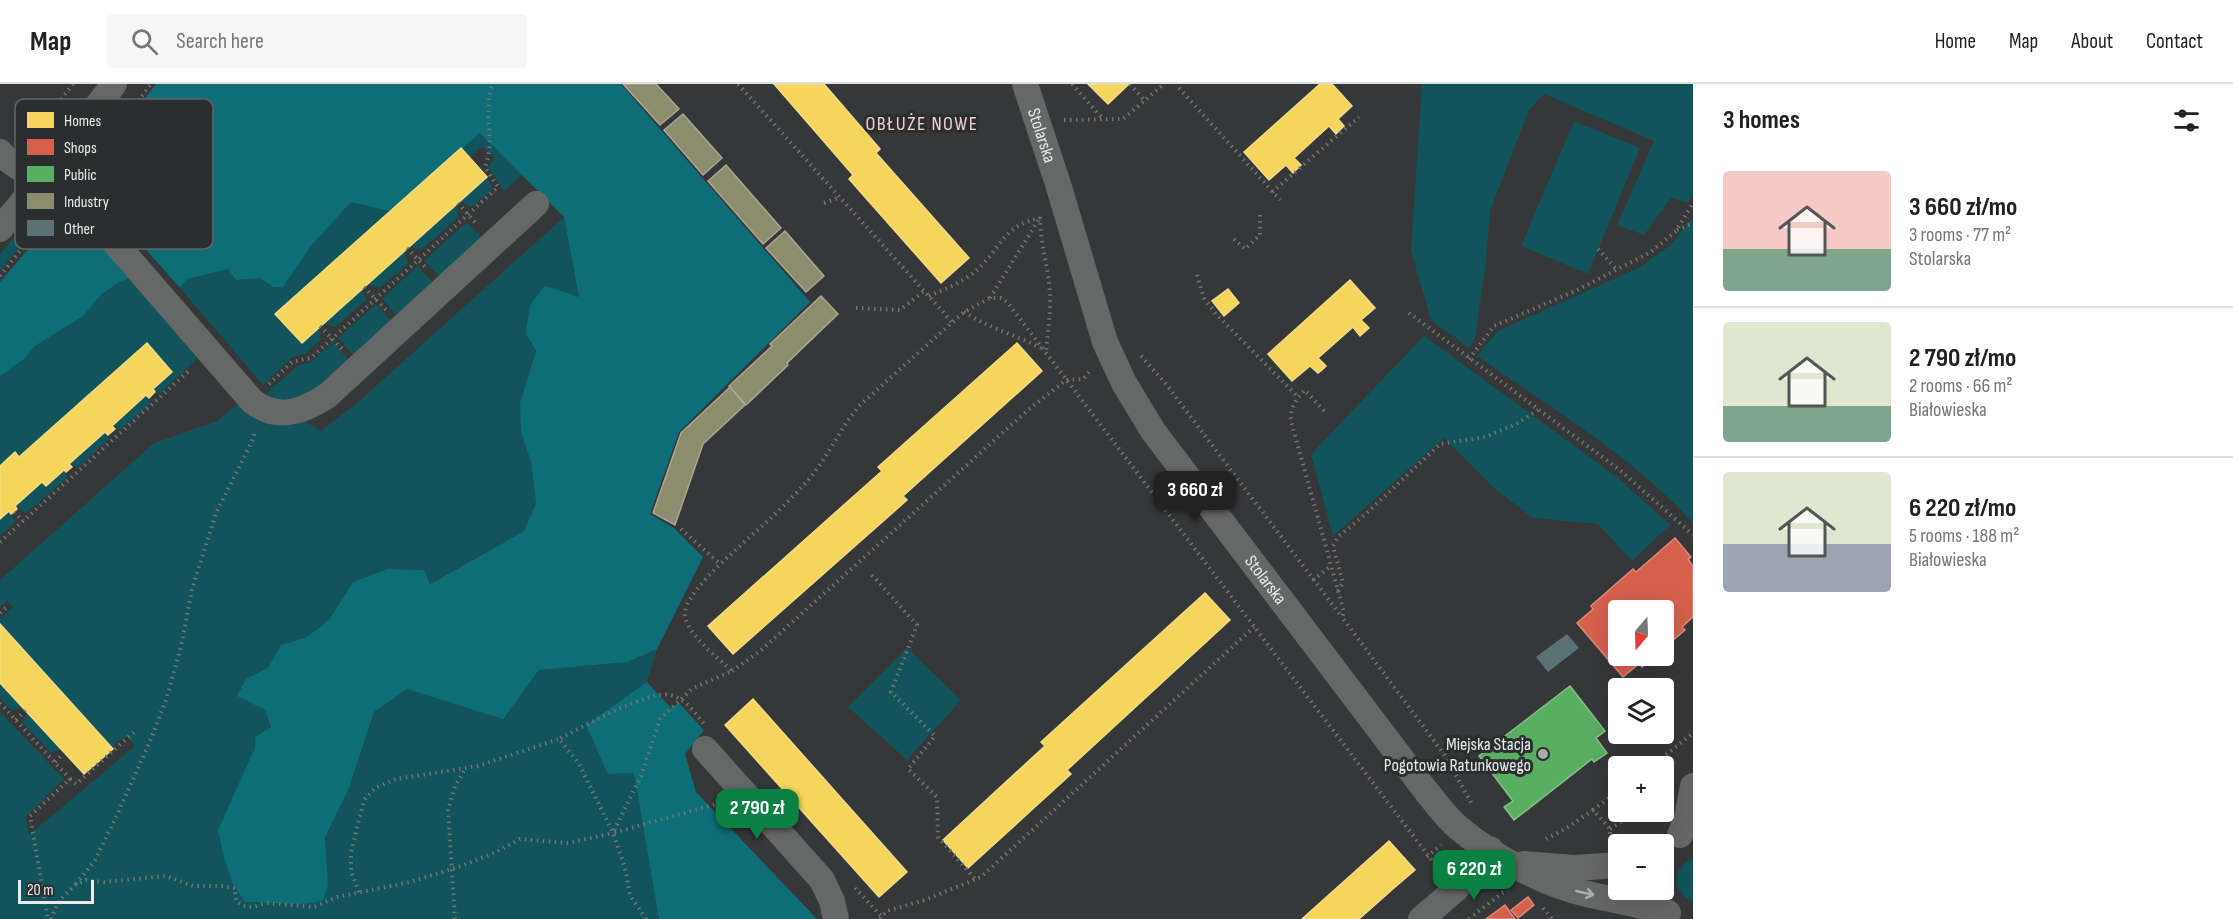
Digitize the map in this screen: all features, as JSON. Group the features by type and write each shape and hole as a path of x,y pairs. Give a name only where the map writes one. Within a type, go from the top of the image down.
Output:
{"street":[{"path":"103,99 114,84"},
{"name":"Stolarska","path":"1025,84 1052,162 1105,342 1124,383 1154,431 1426,791 1459,828 1512,863 1554,884 1582,893 1638,904 1673,916"},
{"path":"119,249 209,353 263,397 274,412 288,414 302,410 327,396 536,204"},
{"path":"0,229 15,212"},
{"path":"707,739 745,794 822,880 832,901 836,919"},
{"path":"1674,840 1687,818 1693,786"},
{"path":"1421,919 1456,889 1490,849"},
{"name":"Stolarska","path":"1512,863 1574,868 1608,866"},
{"path":"1658,900 1673,916"}],"path":[{"path":"59,99 73,84"},
{"path":"50,919 59,901 95,860 151,739 178,658 192,589 216,513 253,439 263,397 292,362 310,358 498,187 485,167 489,158 487,115 493,84"},
{"path":"738,84 952,322"},
{"path":"1072,84 1103,119"},
{"path":"1130,84 1145,101"},
{"path":"1058,120 1123,119 1164,84"},
{"path":"1179,88 1280,200"},
{"path":"1272,192 1359,117"},
{"path":"824,203 841,197"},
{"path":"1676,231 1693,203"},
{"path":"1041,208 1041,237 1049,284 1050,311 1046,353"},
{"path":"1234,240 1244,250 1255,240 1260,235 1260,215"},
{"path":"929,296 955,285 977,270 1013,227 1040,218"},
{"path":"990,298 1040,218"},
{"path":"1469,359 1494,326 1617,270 1651,252 1676,231 1693,224"},
{"path":"1598,249 1617,270"},
{"path":"1197,275 1204,298 1216,314 1298,397"},
{"path":"856,308 900,310 924,291"},
{"path":"732,671 696,637 687,623 684,612 690,600 720,564 811,477 846,422 859,406 964,312 990,298 1001,298 1008,303 1427,857"},
{"path":"964,312 981,323 1018,336 1042,348"},
{"path":"1409,313 1621,471 1693,535"},
{"path":"320,326 358,367"},
{"path":"0,542 209,353"},
{"path":"1139,354 1166,384 1446,757 1477,812"},
{"path":"613,833 641,776 660,719 693,688 732,671 759,652 1028,410 1066,380 1083,379 1092,369"},
{"path":"1324,411 1305,390 1298,397 1290,412 1344,612 1342,617"},
{"path":"152,394 157,399"},
{"path":"1338,591 1342,584 1334,546 1338,537 1440,444 1485,436 1516,424 1538,410"},
{"path":"111,432 116,436"},
{"path":"69,470 74,475"},
{"path":"14,512 23,521"},
{"path":"681,529 720,564"},
{"path":"1313,580 1331,566"},
{"path":"873,575 917,625 891,692 935,736 908,769 937,797 938,837 976,880"},
{"path":"0,613 7,607"},
{"path":"880,919 887,911 925,900 981,878 1254,627"},
{"path":"359,892 351,871 351,852 364,800 375,788 396,778 478,766 559,740 647,698 669,694 682,699 707,739"},
{"path":"0,704 76,784 134,732"},
{"path":"15,720 26,710"},
{"path":"1665,756 1693,734"},
{"path":"559,740 579,764 613,833 625,868 630,895 646,919"},
{"path":"55,762 64,753"},
{"path":"455,919 448,810 455,786 466,767"},
{"path":"50,919 30,816 70,779"},
{"path":"75,885 86,880 104,882 166,876 193,886 235,888 237,901 243,906 253,907 267,903 314,908 337,897 410,882 453,868 494,853 520,839 568,843 710,807 745,794"},
{"path":"1537,838 1546,839 1556,834 1608,799"},
{"path":"1593,810 1610,829 1621,822"},
{"path":"1469,919 1502,893 1516,888"}],"shaded area":[{"path":"156,84 621,84 810,302 679,432 650,514 674,528 703,557 657,649 628,662 539,670 503,719 407,689 374,712 349,788 325,838 328,885 323,900 306,904 245,902 233,884 224,858 218,830 255,748 255,737 271,727 265,710 237,696 246,679 268,668 281,645 307,637 329,620 353,582 388,569 424,570 430,584 524,531 536,503 531,462 521,432 520,403 536,351 526,334 530,305 545,286 579,297 564,217 480,133 389,211 351,202 311,246 283,287 273,287 260,278 236,280 228,269 187,279 180,288 146,249 213,249 213,99 145,99"},
{"path":"1422,84 1693,84 1693,194 1688,203 1671,198 1644,235 1617,225 1654,141 1544,94 1529,110 1490,211 1486,262 1475,339 1469,348 1431,320 1411,251"},
{"path":"1574,121 1640,148 1588,274 1521,246"},
{"path":"480,133 523,174 504,191 488,167 495,158 482,146 469,158 461,148"},
{"path":"487,177 493,189 471,207 460,201"},
{"path":"351,202 389,211 276,313 319,327 321,340 305,354 292,357 263,385 180,288 187,279 228,269 236,280 260,278 273,287 283,287 311,246"},
{"path":"456,204 459,217 421,250 409,246"},
{"path":"564,217 579,298 526,334 536,351 520,403 521,432 531,462 536,503 524,531 429,584 424,570 388,569 353,582 329,620 307,637 281,645 268,668 246,679 237,696 265,710 271,727 255,737 233,884 245,902 265,901 328,885 325,838 349,788 374,712 407,689 503,718 539,670 628,662 657,649 647,682 586,725 634,773 659,919 0,919 0,712 64,779 26,816 29,835 135,746 126,736 112,747 0,624 0,619 13,607 7,601 0,607 0,580 154,443 217,421 239,403 254,416 280,425 301,419 321,431 357,403"},
{"path":"1693,217 1693,523 1670,499 1618,455 1477,356 1498,331 1638,268 1671,245"},
{"path":"467,222 485,241 442,279 424,261"},
{"path":"15,236 15,249 18,249 0,271 0,254"},
{"path":"29,249 112,249 135,276 119,282 101,295 83,316 35,346 24,359 0,376 0,282"},
{"path":"405,250 408,264 380,288 366,284"},
{"path":"417,266 435,285 398,317 382,299"},
{"path":"135,276 195,348 198,358 160,394 153,389 172,371 146,343 19,457 15,452 0,466 0,376 23,359 35,346 83,316 101,295 119,282"},
{"path":"362,288 366,300 335,327 323,323"},
{"path":"376,304 392,322 354,356 338,338"},
{"path":"1424,336 1617,477 1670,525 1632,561 1598,524 1533,518 1495,489 1444,438 1333,536 1311,454"},
{"path":"333,342 349,360 307,397 276,404 266,393 298,366 311,362"},
{"path":"146,395 150,404 120,430 112,426"},
{"path":"105,432 109,439 78,468 69,464"},
{"path":"64,470 67,478 26,513 15,506 42,482"},
{"path":"9,511 15,522 0,536 0,519"},
{"path":"907,648 961,700 907,760 848,707"},
{"path":"647,682 671,708 679,703 704,730 685,754 696,792 817,919 659,919 634,773 608,774 586,725"},
{"path":"0,683 22,707 12,711 0,698"},
{"path":"28,713 61,749 51,753 22,722"},
{"path":"1693,859 1693,901 1681,892 1676,880 1681,867"}],"building: Homes":[{"path":"774,84 824,84 880,149 876,153 969,258 941,283 849,179 853,175"},
{"path":"1088,84 1129,84 1108,104"},
{"path":"1320,84 1332,84 1352,106 1338,119 1344,126 1336,134 1329,126 1294,158 1301,165 1293,173 1286,165 1269,180 1244,152"},
{"path":"461,148 487,177 302,343 275,314"},
{"path":"1350,280 1375,308 1361,320 1369,328 1360,336 1353,327 1318,358 1326,366 1322,370 1318,373 1310,366 1292,381 1268,354"},
{"path":"1228,289 1239,303 1224,316 1212,301"},
{"path":"147,343 172,372 153,389 155,392 149,398 146,395 112,426 115,429 108,435 105,432 69,464 72,467 66,472 64,470 46,486 42,482 15,506 17,509 14,512 11,514 9,511 0,519 0,466 15,452 19,457"},
{"path":"1017,343 1042,371 903,496 907,500 733,654 708,626 882,471 878,467"},
{"path":"1205,593 1230,620 1067,770 1071,774 968,868 943,840 1045,746 1041,742"},
{"path":"0,624 113,749 84,774 0,683"},
{"path":"753,699 907,872 879,897 725,725"},
{"path":"1389,841 1415,870 1359,919 1302,919"}],"building: Shops":[{"path":"1675,538 1691,557 1688,559 1693,566 1693,617 1682,627 1685,630 1674,639 1674,600 1608,600 1608,659 1577,623 1593,609 1591,606 1633,569 1636,572"},
{"path":"1614,666 1636,666 1623,677"},
{"path":"1528,897 1534,905 1518,918 1511,910"},
{"path":"1505,905 1515,919 1486,919"}],"building: Public":[{"name":"Miejska Stacja Pogotowia Ratunkowego","path":"1570,686 1605,731 1596,738 1607,753 1594,762 1592,759 1514,820 1504,807 1513,801 1479,756"}],"building: Industry":[{"path":"623,84 656,84 679,109 660,125"},
{"path":"683,114 722,158 703,175 664,130"},
{"path":"726,165 781,228 763,244 708,181"},
{"path":"785,231 824,276 806,292 766,248"},
{"path":"821,296 838,314 746,405 729,386"},
{"path":"730,387 745,405 703,444 675,525 653,513 681,433"}],"building: Other":[{"path":"1567,634 1579,648 1548,672 1536,657"}],"place":[{"name":"Miejska Stacja Pogotowia Ratunkowego","path":"1543,754"}],"district":[{"name":"OBŁUŻE NOWE","path":"922,123"}]}
